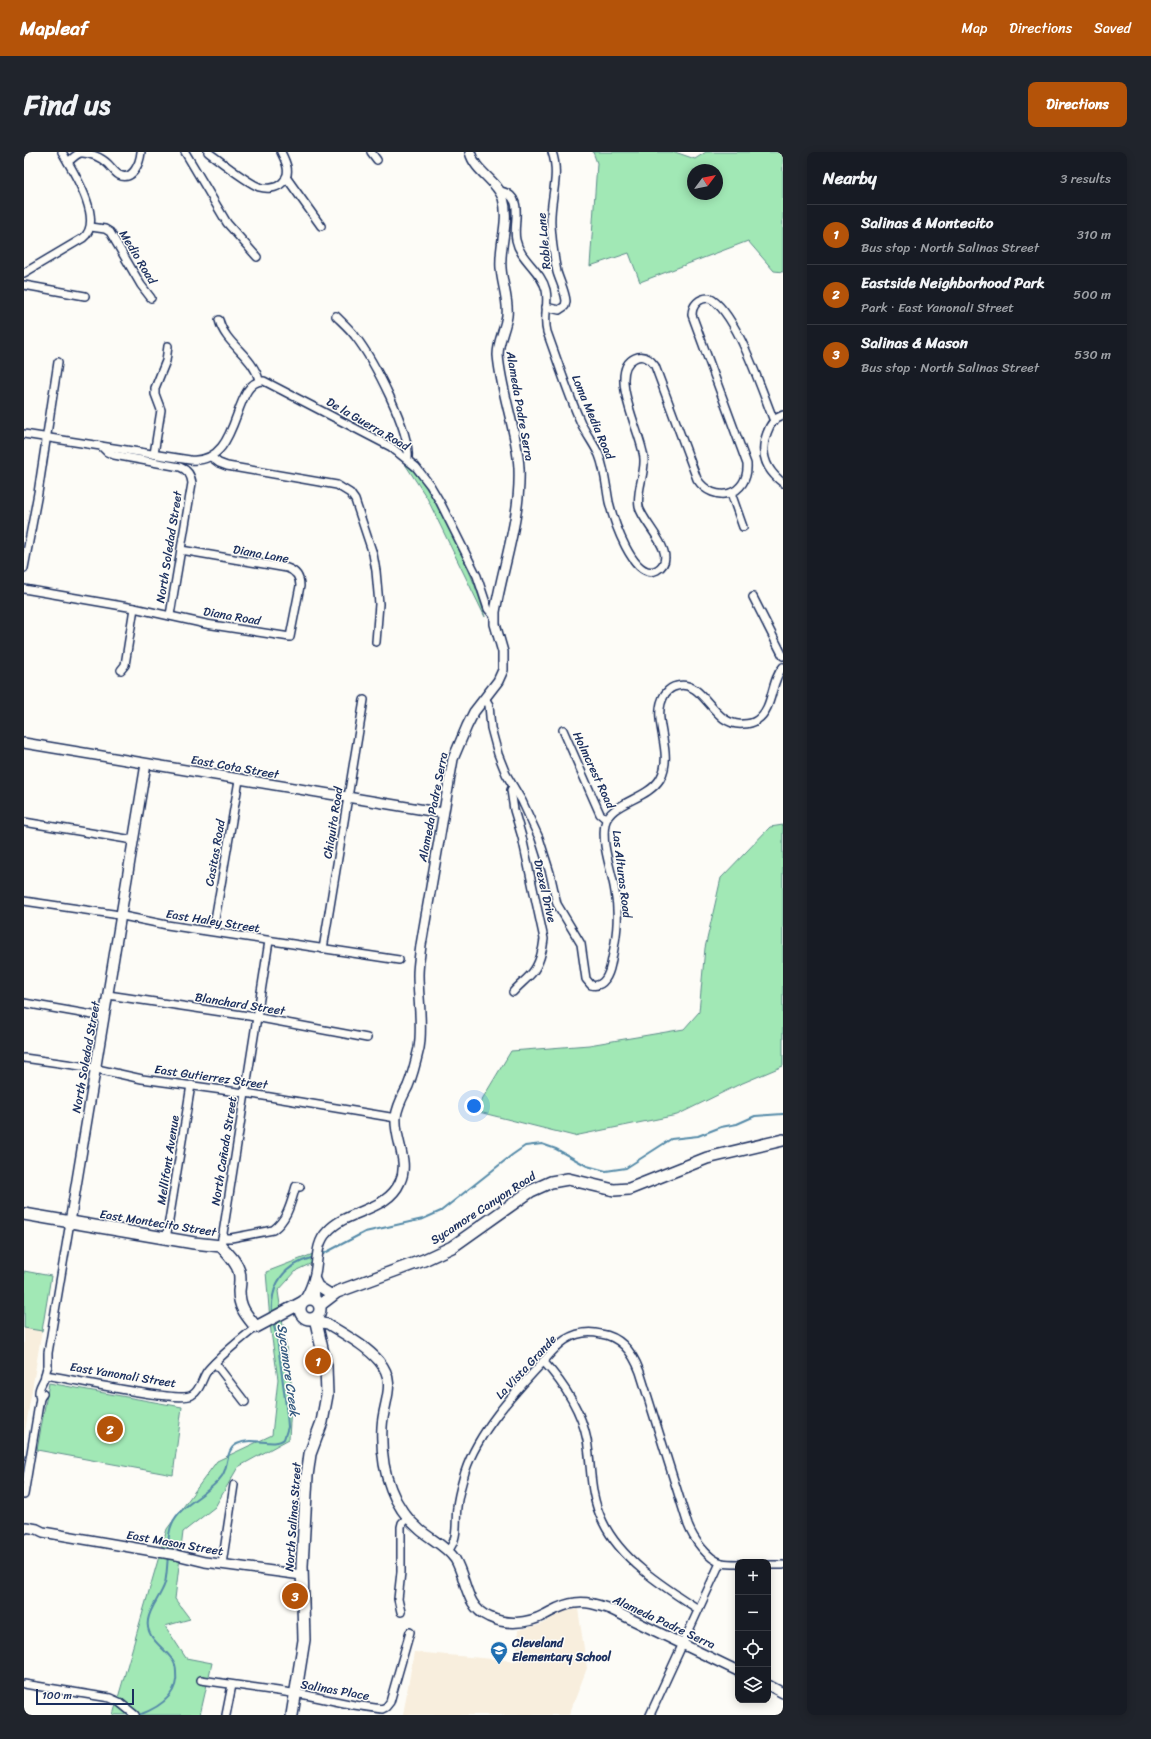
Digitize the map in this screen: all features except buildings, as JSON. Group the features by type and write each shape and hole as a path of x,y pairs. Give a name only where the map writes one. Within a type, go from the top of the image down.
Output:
{"main road":[{"name":"Sycamore Canyon Road","path":"312,1309 333,1293 424,1260 448,1249 484,1226 532,1191 555,1180 564,1178 614,1190 629,1189 707,1158 783,1140"},
{"name":"East Montecito Street","path":"24,1214 166,1239 222,1242 236,1264 240,1277 239,1291 241,1307 245,1315 256,1327"},
{"name":"East Yanonali Street","path":"256,1327 283,1314 312,1309"},
{"name":"North Salinas Street","path":"292,1715 304,1640 302,1576 307,1476 310,1454 322,1422 327,1395 326,1366 319,1331 312,1309"},
{"name":"North Salinas Street","path":"312,1309 316,1339 321,1345"}],"street":[{"path":"24,273 83,238 88,234 91,227 88,206 84,194 62,152"},
{"path":"68,162 80,153 88,153 104,160 119,175 126,176 135,170 140,159 140,152"},
{"path":"185,152 227,223 257,257"},
{"path":"208,152 258,187 269,188 276,187 283,182 286,177 288,170 281,152"},
{"path":"371,152 377,160"},
{"name":"Alameda Padre Serra","path":"470,152 476,165 491,179 500,192 503,201 505,218 501,267 507,314 498,346 498,355 507,409 517,452 519,476 513,525 494,616 503,652 503,670 498,681 466,726 451,766 423,932 418,974 420,1026 419,1047 412,1075 397,1110 396,1118 403,1166 400,1183 393,1193 380,1203 345,1218 326,1232 319,1246 314,1279 312,1309 329,1324 360,1344 375,1356 388,1376 389,1387 382,1426 383,1457 391,1489 398,1505 407,1518 421,1531 448,1551 460,1568 472,1603 480,1612 490,1618 510,1622 524,1622 538,1618 563,1606 574,1603 592,1603 610,1608 735,1670"},
{"name":"Roble Lane","path":"546,307 559,310 565,306 566,301 555,262 551,224 552,201 556,176 552,152"},
{"path":"286,177 321,226"},
{"name":"Loma Media Road","path":"500,192 507,193 515,201 516,213 514,231 517,245 523,257 537,272 544,285 547,296 545,322 547,332 577,413 602,464 616,525 636,564 644,570 652,571 662,566 665,558 662,544 645,521 639,506 644,465 643,454 624,384 625,369 631,360 642,356 649,359 655,366 697,479 701,485 708,491 716,494 731,493"},
{"name":"Medio Road","path":"91,227 105,229 110,232 141,285 151,298"},
{"path":"24,285 85,296"},
{"path":"743,527 731,493 744,483 747,475 747,464 693,318 693,308 700,300 709,298 715,301 734,327 749,357 774,421"},
{"path":"336,316 355,336 383,383 396,410 408,452 408,459"},
{"path":"24,434 195,461 211,457 218,451 228,438 248,388 259,380 252,367 226,336 218,320"},
{"path":"154,454 161,410 155,388 166,362 168,346"},
{"path":"24,568 38,493 58,362"},
{"name":"De la Guerra Road","path":"259,380 271,383 391,447 408,459 421,472 434,491 475,572 488,609 494,616"},
{"path":"783,415 769,426 765,438 763,454 767,466 783,483"},
{"name":"North Soledad Street","path":"100,446 107,452 114,455 177,466 186,470 190,475 192,484 170,615"},
{"path":"211,457 219,463 228,466 337,485 350,493 357,504 376,571 380,604 376,642"},
{"name":"Diana Lane","path":"181,550 287,568 294,571 300,582 290,637"},
{"name":"Diana Road","path":"24,589 134,608 206,624 290,637"},
{"path":"753,597 783,656"},
{"path":"121,670 125,666 134,608"},
{"name":"Las Alturas Road","path":"485,698 489,705 495,748 506,774 526,809 539,838 550,873 557,904 581,944 586,979 594,986 604,981 608,974 618,926 616,894 606,852 604,834 606,819 616,809 644,794 660,779 665,766 666,755 661,720 660,704 662,698 669,690 679,686 690,687 701,695 726,722 733,724 748,724 755,722 764,713 777,676 783,667"},
{"name":"Chiquita Road","path":"323,949 364,700"},
{"name":"Holmcrest Road","path":"563,730 600,814 606,819"},
{"name":"East Cota Street","path":"24,744 442,813"},
{"name":"North Soledad Street","path":"24,1496 40,1398 39,1394 41,1382 45,1375 45,1357 48,1353 96,1069 132,840 146,764"},
{"name":"Casitas Road","path":"213,931 239,780"},
{"name":"Drexel Drive","path":"513,787 511,790 514,810 522,837 544,939 542,953 534,970 513,992"},
{"path":"24,822 132,840"},
{"name":"East Haley Street","path":"24,901 167,925 399,960"},
{"name":"North Cañada Street","path":"222,1242 244,1093 269,941"},
{"name":"Blanchard Street","path":"108,995 256,1017 367,1038"},
{"path":"24,1003 104,1017"},
{"name":"East Gutierrez Street","path":"24,1058 96,1069 142,1079 244,1093 396,1118"},
{"name":"Mellifont Avenue","path":"166,1239 191,1085"},
{"path":"222,1242 231,1238 267,1232 279,1226 287,1215 296,1186 300,1187"},
{"path":"314,1279 318,1286 333,1293"},
{"path":"319,1331 323,1326 329,1324"},
{"name":"East Yanonali Street","path":"45,1375 114,1388 185,1398 196,1392 206,1373 215,1363 256,1327"},
{"name":"La Vista Grande","path":"448,1551 455,1538 457,1508 462,1485 467,1467 476,1448 507,1402 543,1361 562,1342 570,1337 591,1332 607,1335 619,1341 628,1349 633,1357 640,1372 690,1530 698,1544 720,1563"},
{"path":"543,1361 568,1391 580,1417 587,1439 591,1486 594,1500 603,1523 610,1535 627,1556 638,1566 698,1609"},
{"path":"215,1363 245,1402"},
{"path":"222,1564 234,1485"},
{"path":"401,1612 398,1599 401,1572 401,1528 402,1524 407,1518"},
{"name":"East Mason Street","path":"24,1530 25,1533 43,1532 222,1564 302,1576"},
{"path":"650,1715 720,1563 735,1564"},
{"path":"771,1565 783,1566"},
{"name":"Salinas Place","path":"201,1680 296,1694 372,1708 386,1708 390,1702 410,1632"},
{"path":"24,1684 110,1698 130,1709 135,1715"},
{"path":"226,1715 232,1685"},
{"path":"771,1687 783,1693"}],"shaded area":[{"path":"24,1271 51,1276 24,1438"},
{"name":"Cleveland Elementary School","path":"578,1609 587,1668 569,1715 403,1715 414,1652 516,1661 518,1630 540,1625 564,1611"}],"green space":[{"path":"593,152 675,152 695,159 706,152 783,152 783,272 774,271 748,241 640,282 629,253 590,266 597,163"},
{"path":"403,461 419,478 431,495 441,514 471,575 485,617 427,498"},
{"path":"783,825 783,1066 738,1085 677,1115 574,1136 475,1111 511,1051 589,1045 684,1029 699,1012 705,948 721,878 770,827"},
{"path":"313,1254 312,1263 297,1270 278,1291 292,1389 289,1439 238,1467 215,1507 183,1532 175,1599 190,1619 165,1626 186,1658 212,1663 200,1715 113,1715 167,1529 217,1461 272,1435 278,1379 271,1332 266,1272"},
{"path":"24,1271 51,1276 42,1331 24,1328"},
{"path":"49,1383 182,1407 173,1475 37,1450"}],"waterway":[{"name":"Sycamore Creek","path":"321,1255 365,1232 423,1219 441,1211 525,1146 542,1144 556,1149 587,1166 606,1171 626,1168 671,1139 698,1136 721,1127 737,1124 755,1116 783,1114"},
{"name":"Sycamore Creek","path":"272,1315 273,1295 280,1278 292,1266 311,1258"},
{"name":"Sycamore Creek","path":"168,1551 170,1530 176,1517 222,1476 226,1468 229,1454 233,1447 243,1442 275,1442 284,1439 288,1427 287,1414 277,1337 273,1323"},
{"name":"Sycamore Creek","path":"139,1715 153,1709 166,1700 171,1694 176,1680 176,1668 173,1661 155,1641 149,1631 148,1626 149,1615 165,1583 168,1556"}],"place":[{"name":"Salinas & Montecito","path":"318,1361"},
{"name":"Eastside Neighborhood Park","path":"110,1429"},
{"name":"Salinas & Mason","path":"295,1596"},
{"name":"Cleveland Elementary School","path":"499,1665"}]}
